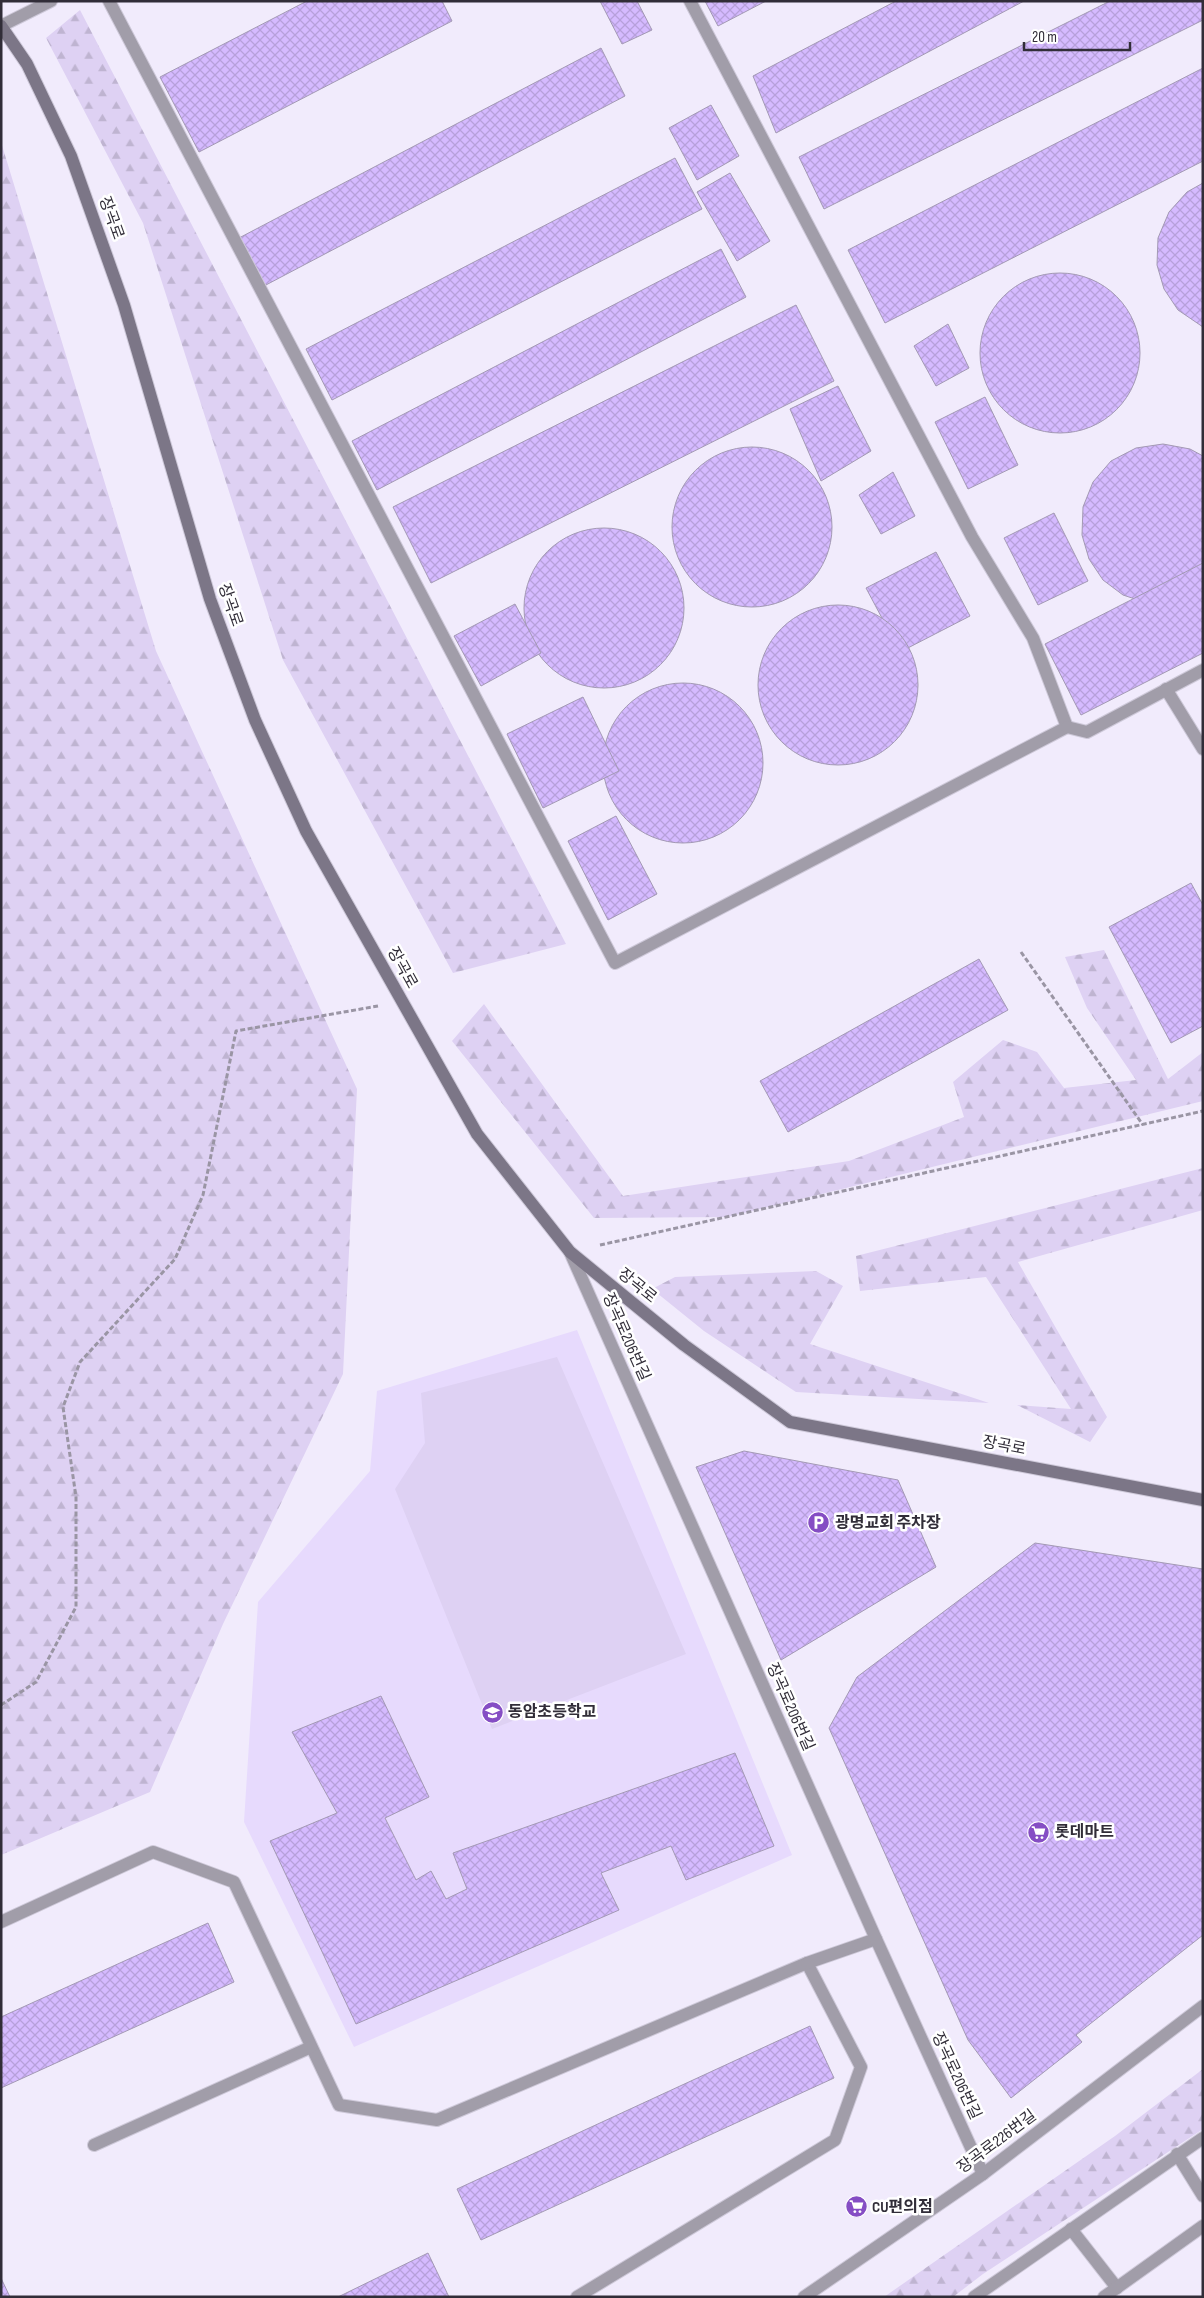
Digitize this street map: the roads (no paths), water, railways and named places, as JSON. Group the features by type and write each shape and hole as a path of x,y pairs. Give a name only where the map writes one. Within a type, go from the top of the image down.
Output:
{"street":[{"path":"1,26 51,1"},
{"path":"109,1 616,963 1067,728 1087,732 1203,670"},
{"path":"690,1 972,537 1033,638 1067,728"},
{"name":"장곡로","path":"1,26 27,64 71,156 124,305 210,599 254,720 306,831 477,1134 570,1252 684,1345 790,1422 1203,1500"},
{"path":"1166,689 1203,749"},
{"name":"장곡로206번길","path":"570,1252 876,1939 983,2174"},
{"path":"1,1922 153,1852 234,1882 339,2105 437,2120 807,1963 876,1939"},
{"path":"577,2297 834,2140 861,2067 807,1963"},
{"name":"장곡로226번길","path":"804,2297 983,2174 1203,2006"},
{"path":"94,2145 311,2047"},
{"path":"974,2297 1203,2138"},
{"path":"1178,2154 1203,2196"},
{"path":"1104,2297 1203,2226"},
{"path":"1071,2229 1117,2288"}],"place":[{"name":"광명교회 주차장","path":"819,1523"},
{"name":"동암초등학교","path":"492,1712"},
{"name":"롯데마트","path":"1039,1832"},
{"name":"CU편의점","path":"856,2207"}]}
